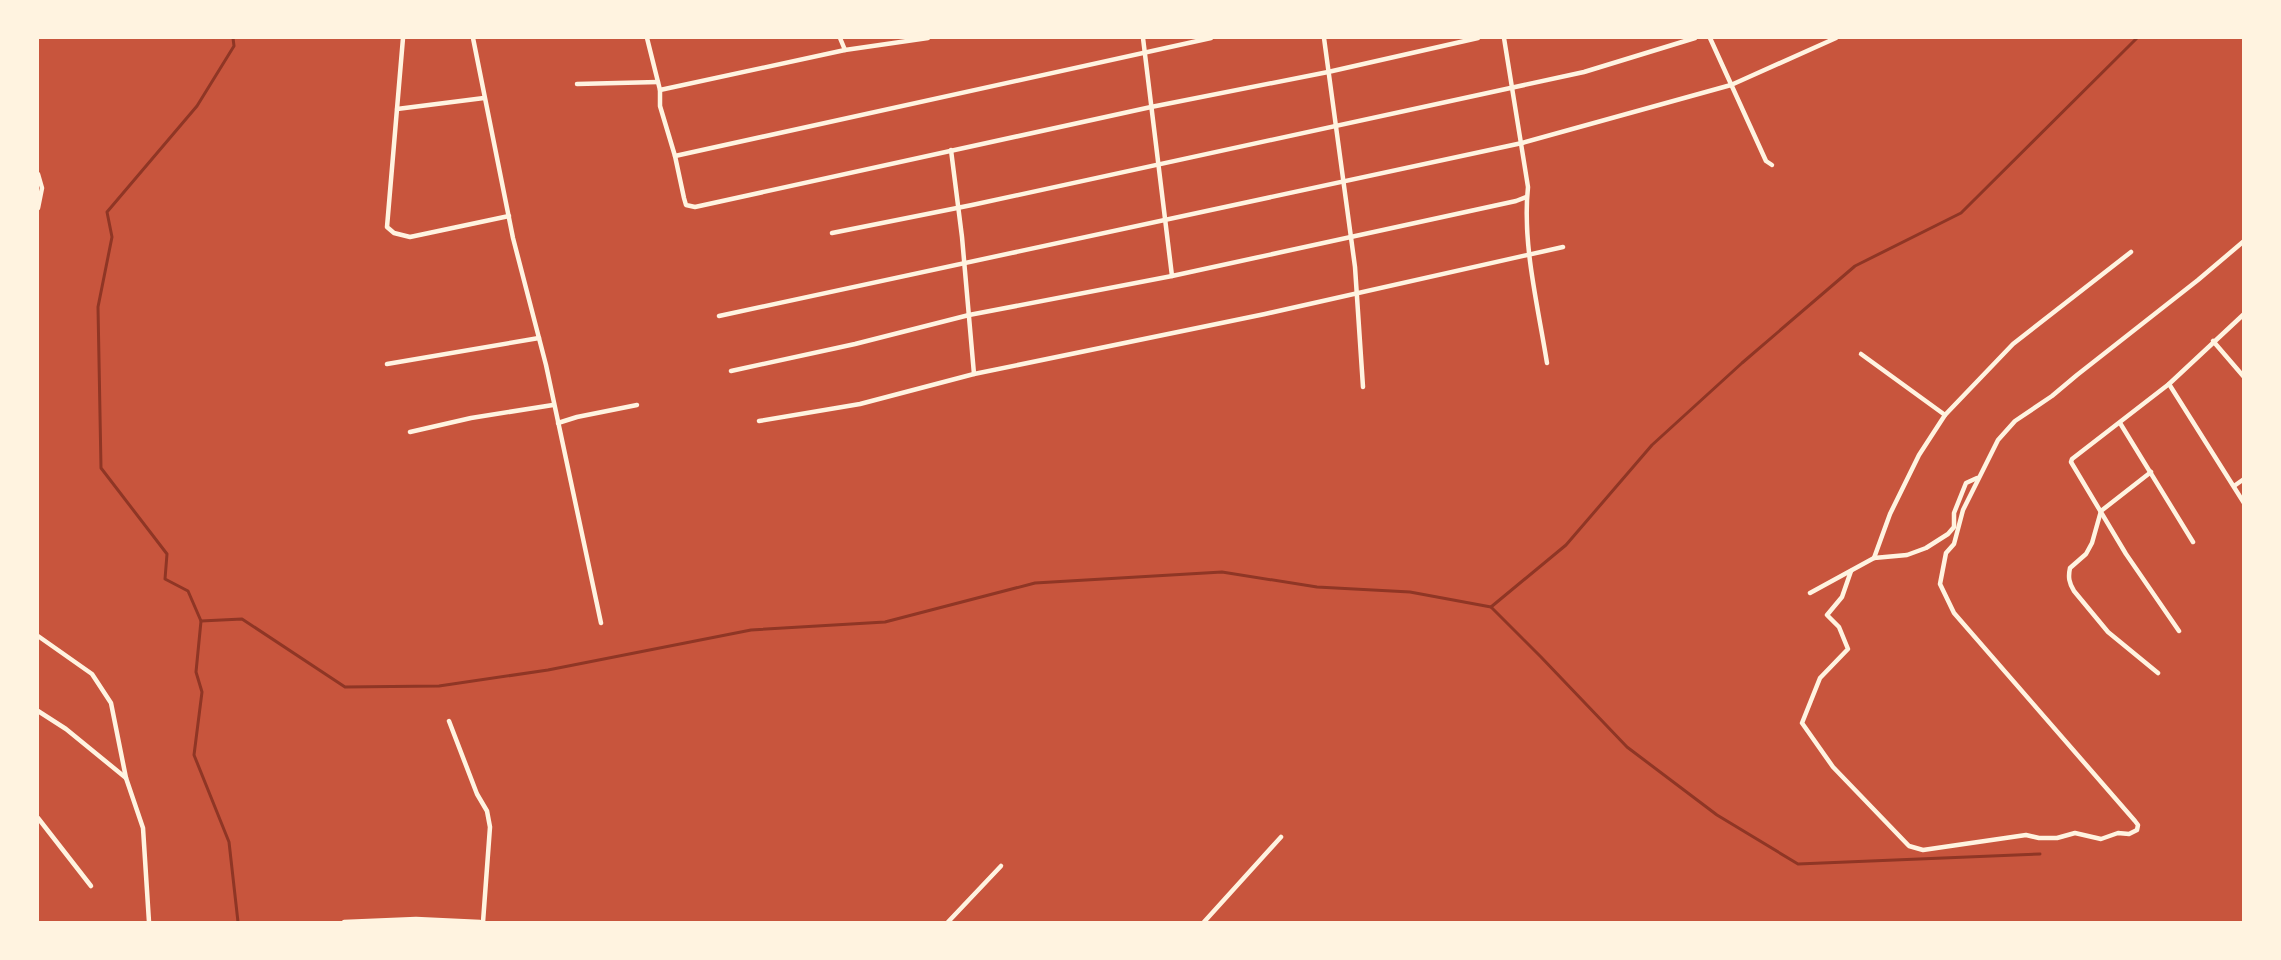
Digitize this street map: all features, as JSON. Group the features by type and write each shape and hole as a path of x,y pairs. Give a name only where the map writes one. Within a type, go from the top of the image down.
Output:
{"street":[{"path":"403,38 387,227 394,233 410,237 509,216"},
{"path":"473,38 509,216 539,338 602,623"},
{"path":"647,38 660,90 660,106 675,156 684,198 686,205 695,207 1150,107 1328,72 1479,38"},
{"path":"840,38 845,50"},
{"path":"660,90 845,50 928,38"},
{"path":"1143,38 1150,107 1167,220 1167,243 1172,276"},
{"path":"675,156 1211,38"},
{"path":"1324,38 1358,294 1363,387"},
{"path":"1504,38 1514,87 1528,187 1526,197 1530,255 1547,363"},
{"path":"831,233 1595,69 1695,38"},
{"path":"1710,38 1747,114 1766,160 1772,165"},
{"path":"719,316 1522,143 1731,85 1836,38"},
{"path":"577,84 658,82"},
{"path":"397,109 484,98"},
{"path":"951,150 965,263 975,374"},
{"path":"38,174 42,188 38,208"},
{"path":"731,371 855,344 969,315 1172,276 1526,197"},
{"path":"1851,571 1842,597 1827,615 1839,627 1848,649 1820,678 1802,723 1833,767 1909,846 1923,850 2026,835 2057,838 2076,833 2093,839 2101,839 2118,833 2129,834 2137,830 2138,825 2135,821 1954,613 1940,584 1946,553 1954,544 1963,510 1998,440 2015,421 2052,396 2244,241"},
{"path":"759,421 860,404 975,374 1358,294 1563,247"},
{"path":"1874,558 1908,476 1935,428 1945,415 2013,344 2131,252"},
{"path":"2179,631 2126,554 2072,461 2169,384 2244,314"},
{"path":"387,364 539,338"},
{"path":"2213,341 2244,377"},
{"path":"1861,354 1945,415"},
{"path":"2169,384 2244,503"},
{"path":"410,432 471,418 553,405"},
{"path":"558,423 637,405"},
{"path":"2120,423 2193,542"},
{"path":"2151,472 2101,511 2092,543 2086,554 2070,568 2070,585 2108,632 2158,673"},
{"path":"1810,593 1874,558 1913,553 1948,534 1954,527 1954,513 1966,483 1977,478"},
{"path":"2234,486 2244,479"},
{"path":"38,636 92,675 111,703 126,778 143,828 149,922"},
{"path":"38,711 66,729 126,778"},
{"path":"344,922 416,919 481,922 490,827 487,811 477,794 448,721"},
{"path":"38,818 91,886"},
{"path":"1204,922 1281,837"},
{"path":"948,922 1001,866"}],"waterway":[{"path":"233,38 234,46 197,106 107,212 112,237 98,307 101,468 167,554 165,579 188,591 201,621 196,672 202,692 194,755 229,842 238,922"},
{"path":"201,621 242,619 345,687 439,686 548,670 751,630 885,622 1035,583 1222,572 1317,587 1410,592 1491,607 1566,545 1652,445 1742,363 1855,266 1961,213 2137,38"},
{"path":"1491,607 1627,747 1717,815 1798,864 2040,854"}]}
